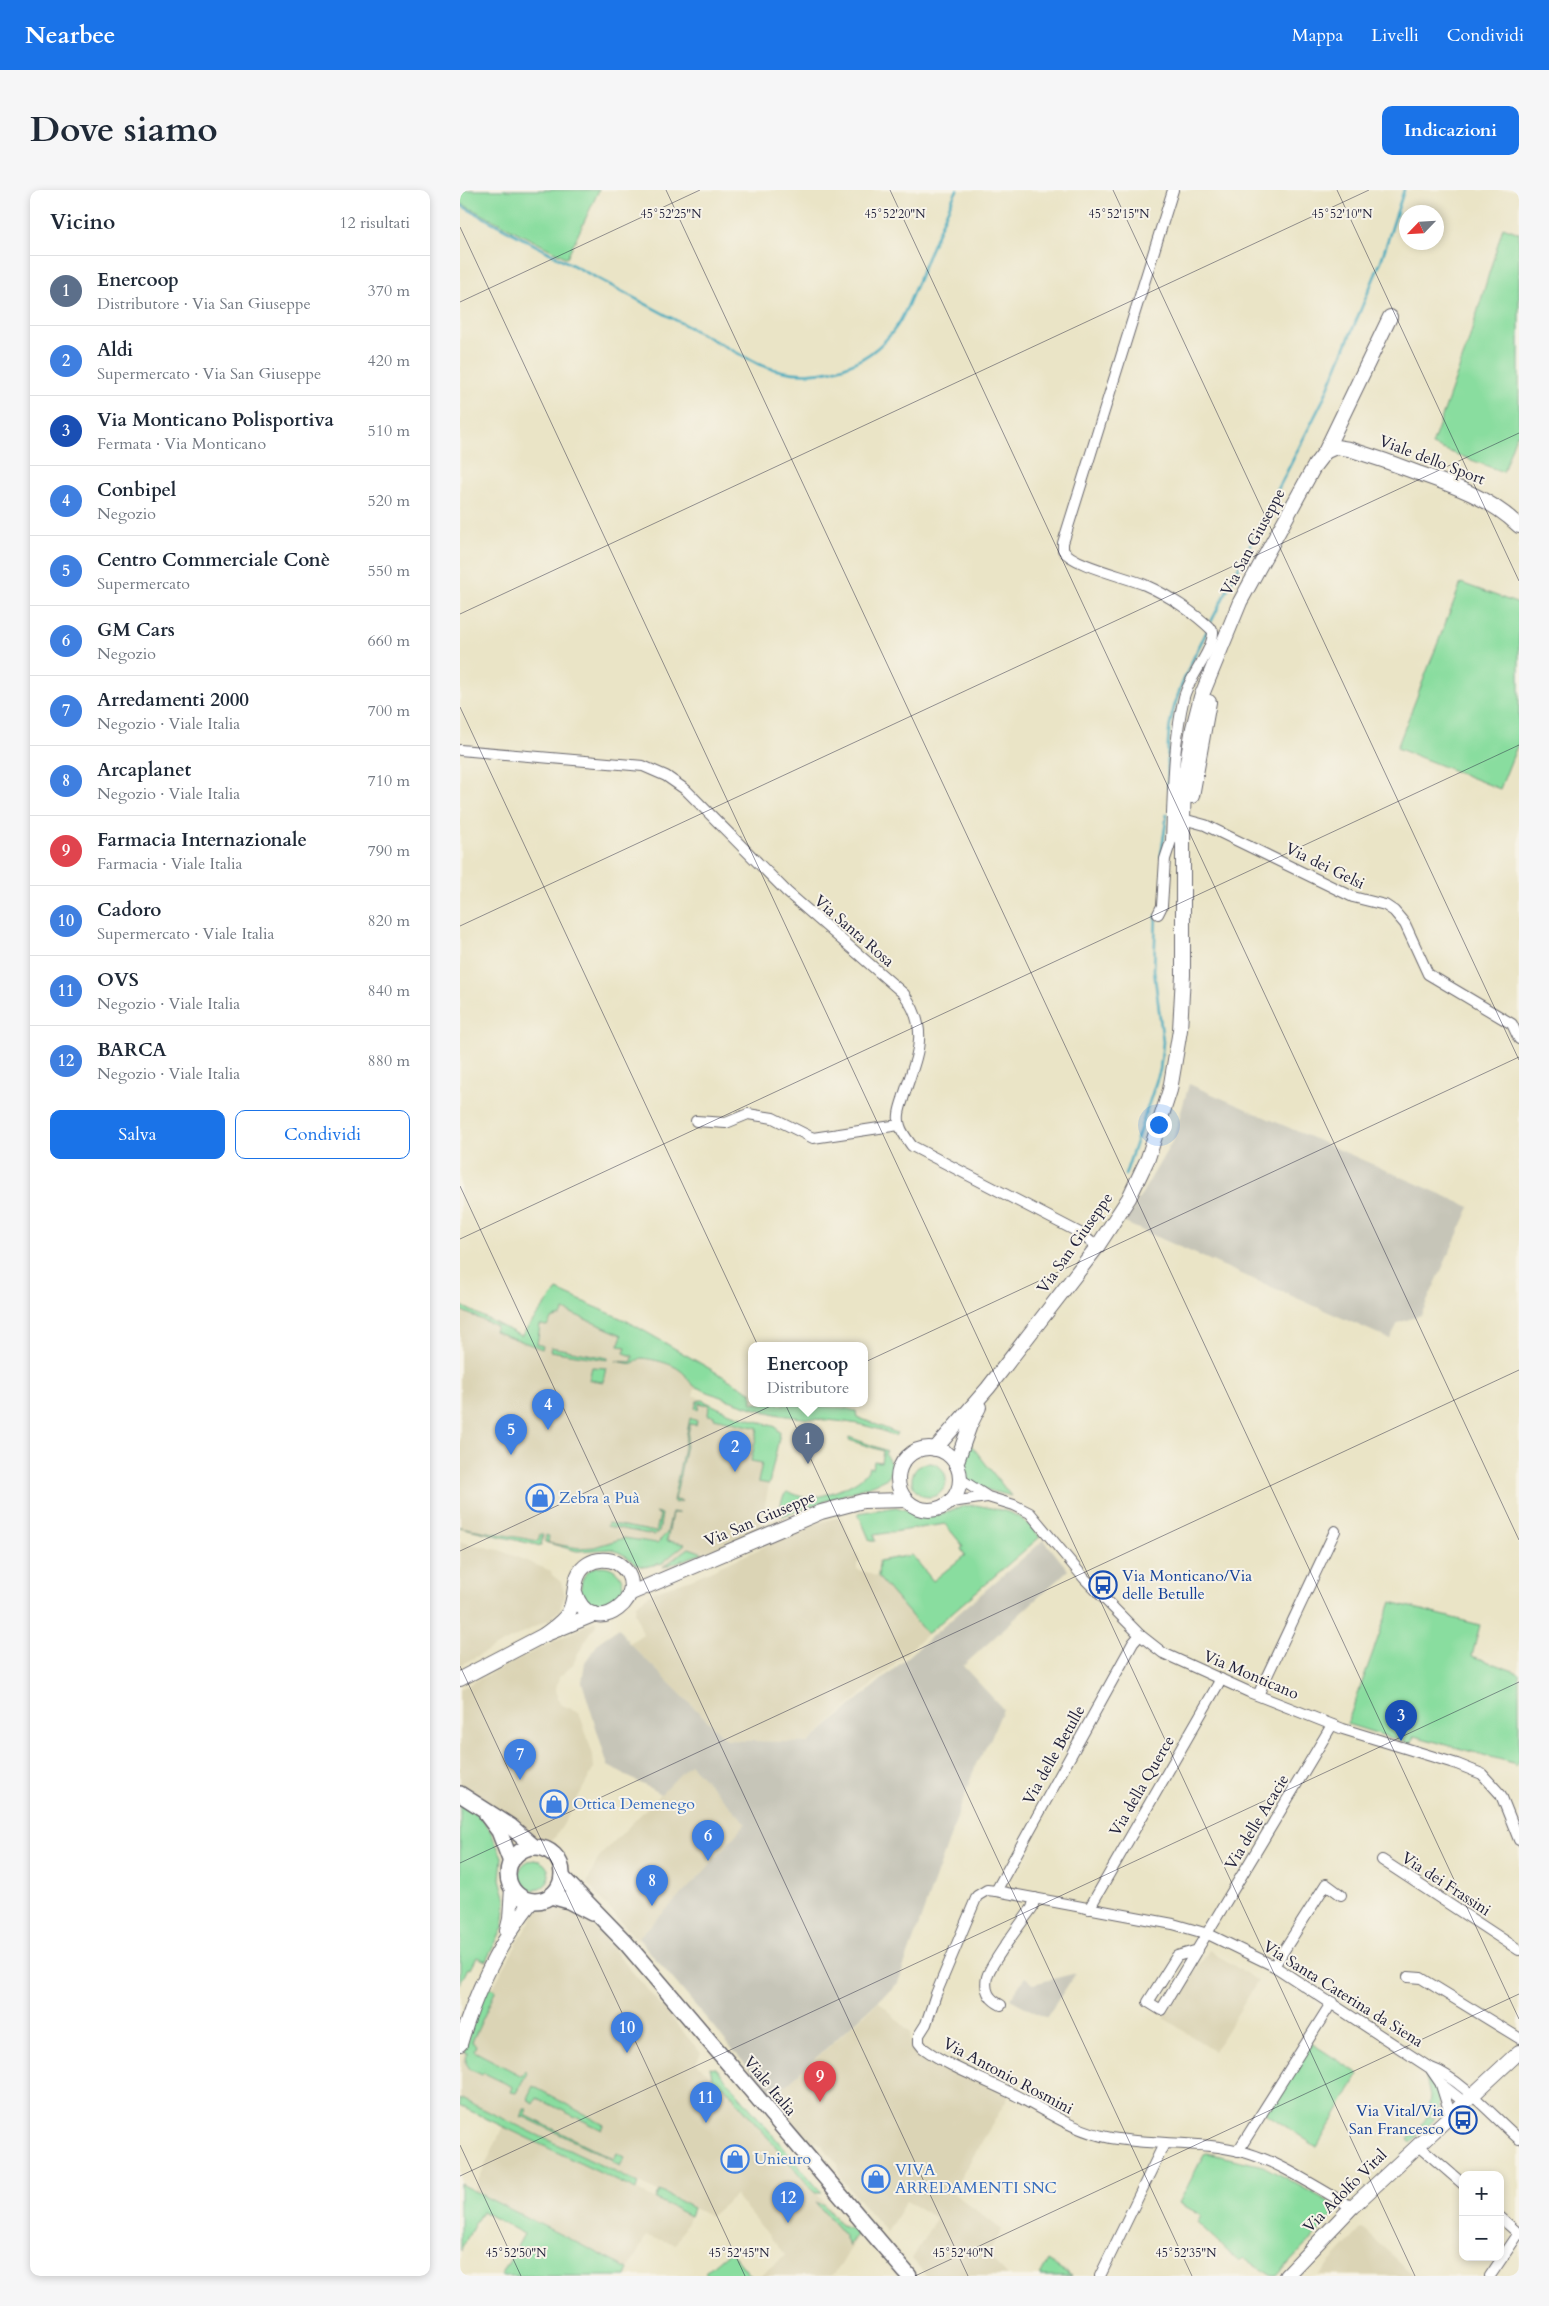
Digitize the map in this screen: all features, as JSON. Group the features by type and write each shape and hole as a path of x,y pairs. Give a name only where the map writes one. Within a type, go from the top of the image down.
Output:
{"main road":[{"path":"460,1794 510,1826 534,1847 551,1852 561,1868 562,1877 560,1884 551,1896 532,1901 517,1894 508,1879 511,1862 520,1851 534,1847"},
{"path":"478,1804 499,1831 511,1862"},
{"name":"Viale Italia","path":"562,1877 585,1898 602,1919 626,1943 909,2276"},
{"name":"Viale Italia","path":"551,1896 569,1901 602,1919"}],"street":[{"path":"1158,914 1162,906 1165,859 1171,841 1178,724 1185,694 1212,637 1209,627 1174,602 1144,585 1100,570 1068,555 1063,550 1090,453 1174,190"},
{"name":"Via San Giuseppe","path":"934,1449 988,1388 1098,1247 1129,1198 1140,1174 1162,1119 1176,1060 1182,1005 1183,866 1186,819 1184,780 1198,730 1201,698 1240,602 1315,465 1325,452 1390,318"},
{"name":"Viale dello Sport","path":"1325,452 1336,447 1349,449 1456,486 1486,500 1505,512 1519,526"},
{"path":"1178,724 1198,730"},
{"name":"Via Santa Rosa","path":"460,750 642,766 666,776 686,790 787,892 904,994 912,1005 918,1016 919,1043 899,1112 899,1125"},
{"name":"Via dei Gelsi","path":"1186,819 1205,825 1353,897 1385,905 1394,910 1405,924 1428,974 1512,1024 1519,1038"},
{"path":"696,1121 726,1123 748,1114 773,1118 813,1138 899,1125 912,1146 923,1153 1080,1233 1098,1247"},
{"name":"Via San Giuseppe","path":"956,1464 962,1445 988,1388"},
{"path":"957,1423 963,1432 962,1445"},
{"path":"923,1449 934,1449 947,1454 956,1464 960,1479 957,1493 951,1502 932,1510 922,1509 906,1500 901,1493 898,1480 900,1470 910,1455 923,1449"},
{"name":"Via Monticano","path":"960,1479 988,1497 1014,1505 1030,1513 1084,1578 1140,1635 1175,1660 1332,1725 1457,1764 1482,1774 1500,1795 1519,1840"},
{"name":"Via San Giuseppe","path":"460,1679 544,1635 595,1614 605,1615 614,1612 622,1607 629,1594 821,1512 863,1501 885,1490 898,1480"},
{"name":"Via Monticano","path":"951,1502 988,1497"},
{"name":"Via San Giuseppe","path":"863,1501 906,1500"},
{"path":"1258,1695 1335,1531"},
{"name":"Via San Giuseppe","path":"544,1635 558,1625 569,1612 579,1572 592,1561 601,1559 613,1561 626,1573 635,1576 673,1575"},
{"path":"626,1573 630,1587 629,1594"},
{"path":"575,1592 581,1604 595,1614"},
{"name":"Via delle Betulle","path":"991,1891 1133,1642 1140,1635"},
{"name":"Via della Querce","path":"1089,1909 1221,1678"},
{"name":"Via delle Acacie","path":"1198,1950 1177,1956 1148,2002 1161,2010 1208,1934 1332,1725"},
{"name":"Via dei Frassini","path":"1382,1860 1519,1950"},
{"path":"1274,1966 1326,1884 1341,1895"},
{"path":"505,1940 510,1919 512,1888"},
{"name":"Via Santa Caterina da Siena","path":"991,1891 1173,1924 1208,1934 1274,1966 1332,2002 1430,2068 1441,2084 1468,2099"},
{"name":"Via Antonio Rosmini","path":"991,1891 977,1896 936,1994 926,2024 919,2035 919,2043 929,2052 1026,2101 1068,2125 1110,2138 1164,2144 1186,2143 1238,2151 1276,2165 1352,2207"},
{"path":"1001,2006 993,2002 988,1993 989,1973 1032,1908 1036,1898"},
{"path":"460,2044 473,2006 505,1940 532,1901"},
{"path":"1408,1976 1421,1978 1519,2038"},
{"path":"1238,2151 1332,2002"},
{"name":"Via Adolfo Vital","path":"1286,2276 1352,2207 1519,2052"},
{"path":"1430,2068 1439,2071 1460,2086 1468,2099 1519,2139"},
{"path":"1441,2084 1448,2108 1448,2118"},
{"path":"1100,2276 1164,2144"},
{"path":"1418,2145 1459,2181"},
{"path":"1490,2276 1519,2233 1504,2220"}],"shaded area":[{"path":"1189,1084 1470,1207 1421,1315 1398,1323 1390,1339 1125,1223 1173,1140"},
{"path":"557,1290 627,1321 689,1357 702,1366 693,1395 727,1412 759,1422 762,1463 758,1482 769,1484 760,1531 664,1568 661,1564 639,1566 612,1549 577,1551 542,1541 541,1546 460,1528 460,1305 521,1336"},
{"path":"841,1517 860,1561 857,1564 857,1569 878,1577 927,1634 808,1743 727,1740 629,1643 643,1634 635,1612 636,1604 653,1592 694,1578 820,1522"},
{"path":"1044,1540 1068,1570 963,1666 1003,1709 990,1740 976,1764 898,1983 773,2097 638,1938 701,1875 746,1823 690,1764 661,1794 608,1766 582,1682 585,1662 600,1641 619,1628 629,1643 727,1740 808,1743"},
{"path":"460,1542 499,1550 551,1571 552,1575 561,1582 565,1595 560,1610 548,1620 460,1665"},
{"path":"596,1620 596,1625 572,1666 559,1677 556,1688 557,1698 562,1705 579,1712 593,1755 594,1768 563,1825 551,1843 545,1845 534,1839 489,1803 460,1785 460,1689"},
{"path":"690,1764 747,1824 701,1875 637,1940 587,1883 599,1857"},
{"path":"553,1904 563,1904 585,1916 701,2053 696,2063 724,2086 856,2239 841,2265 832,2276 760,2276 785,2255 735,2195 710,2216 460,2099 460,2070 476,2018 537,1911"},
{"path":"1209,1950 1258,1981 1214,2051 1164,2018"},
{"path":"1076,1973 1046,2018 1010,1999 1025,1977 1033,1984"},
{"path":"879,2002 911,2033 910,2041 914,2049 977,2083 978,2081 1009,2096 952,2192 1002,2230 987,2254 1008,2276 927,2276 912,2259 936,2218 906,2201 887,2232 841,2179 838,2164 821,2144 808,2139 773,2097"},
{"path":"503,2126 690,2216 676,2244 646,2236 629,2269 474,2190"},
{"path":"1362,2228 1380,2244 1413,2276 1319,2275"}],"green space":[{"path":"460,190 599,190 567,258 460,203"},
{"path":"1503,227 1519,233 1519,435 1516,435 1503,472 1432,445 1468,343"},
{"path":"1461,583 1519,604 1519,741 1500,789 1397,748"},
{"path":"557,1290 627,1321 748,1391 748,1406 696,1387 677,1368 656,1360 641,1358 632,1364 616,1361 632,1362 633,1356 624,1353 626,1347 618,1346 622,1335 564,1310 561,1316 551,1319 547,1326 540,1325 537,1344 543,1346 542,1349 494,1331 496,1326 460,1310 460,1305 521,1336"},
{"path":"551,1347 608,1358 608,1360 550,1351"},
{"path":"592,1367 606,1368 603,1382 589,1380"},
{"path":"702,1400 727,1412 776,1427 780,1433 769,1484 758,1482 762,1463 751,1461 758,1428 714,1418 714,1416 708,1415 709,1405 699,1403 698,1410 695,1408 697,1401"},
{"path":"751,1407 844,1408 856,1411 857,1417 897,1433 895,1436 864,1425 792,1417"},
{"path":"690,1418 697,1421 696,1425 690,1424 675,1500 682,1501 675,1503 673,1501"},
{"path":"849,1437 887,1451 885,1454 892,1466 889,1477 875,1484 782,1516 781,1503 787,1492 809,1498 834,1492 853,1484 866,1473 869,1467 873,1468 874,1461 881,1462 883,1451 849,1440"},
{"path":"968,1441 1011,1496 981,1488 968,1480 964,1475 962,1461"},
{"path":"929,1463 936,1464 941,1468 945,1473 945,1487 941,1492 936,1496 929,1497 922,1496 917,1492 913,1487 912,1480 913,1473 917,1468 922,1464"},
{"path":"976,1505 997,1509 1018,1517 1040,1537 927,1634 878,1577 879,1561 912,1555 933,1581 965,1555 961,1549 963,1546 945,1524 874,1535 875,1541 870,1541 858,1513 896,1507 926,1516 938,1515 964,1506"},
{"path":"655,1512 662,1514 659,1532 654,1535 607,1526 608,1523 656,1532 660,1515"},
{"path":"672,1512 679,1513 672,1513 667,1541 685,1544 662,1563 645,1567 635,1564 626,1556 612,1549 577,1551 549,1543 579,1548 594,1547 624,1538 657,1543 667,1533"},
{"path":"460,1527 538,1541 540,1534 543,1534 541,1546"},
{"path":"546,1535 549,1536 548,1543 545,1542"},
{"path":"689,1548 703,1553 663,1567"},
{"path":"602,1566 617,1572 623,1587 617,1602 602,1608 587,1602 581,1587 587,1572"},
{"path":"1391,1602 1480,1625 1472,1656 1519,1673 1519,1762 1516,1766 1513,1763 1414,1736 1411,1744 1347,1724"},
{"path":"460,1802 482,1819 490,1830 502,1857 500,1879 506,1900 503,1928 486,1961 477,1957 471,1969 468,1968 460,1984"},
{"path":"534,1860 545,1864 549,1875 545,1886 534,1890 523,1886 519,1875 523,1864"},
{"path":"488,1987 496,1990 472,2042 476,2045 474,2051 522,2076 525,2071 527,2073 516,2093 511,2092 513,2087 484,2073 482,2075 470,2069 466,2063 467,2053 464,2052 475,2017"},
{"path":"1311,2043 1359,2074 1317,2147 1264,2112"},
{"path":"710,2067 716,2068 822,2193 815,2193 724,2086 716,2086 713,2082"},
{"path":"1426,2077 1437,2090 1439,2096 1440,2106 1436,2117 1428,2112 1430,2097"},
{"path":"533,2086 604,2125 602,2130 537,2098 534,2104 529,2101 528,2096"},
{"path":"460,2098 638,2183 636,2190 460,2106"},
{"path":"524,2109 527,2109 525,2115 614,2159 617,2153 625,2157 620,2166 612,2162 613,2160 524,2117 521,2118"},
{"path":"1427,2115 1435,2119 1410,2143 1408,2138 1418,2129"},
{"path":"1207,2153 1263,2166 1337,2206 1338,2210 1277,2276 1272,2276 1243,2258 1239,2262 1197,2222 1201,2215 1179,2203 1204,2154"},
{"path":"460,2184 629,2269 626,2276 501,2276 524,2234 482,2211 460,2251"},
{"path":"660,2191 693,2208 690,2216 656,2199"},
{"path":"816,2203 823,2204 841,2225 858,2231 849,2246 845,2236"},
{"path":"730,2251 751,2276 709,2276 705,2272"},
{"path":"1048,2261 1072,2276 1040,2276"}],"waterway":[{"path":"460,205 758,364 796,373 816,373 852,364 884,342 897,326 906,310 957,190"},
{"path":"1210,624 1323,400 1381,261 1404,190"},
{"path":"1168,789 1168,742 1172,715 1192,660 1208,629"},
{"path":"1161,856 1167,814"},
{"path":"1125,1175 1160,1070 1163,1042 1154,970 1156,916"}],"place":[{"name":"Conbipel","path":"548,1430"},
{"name":"Centro Commerciale Conè","path":"511,1455"},
{"name":"Enercoop","path":"808,1464"},
{"name":"Aldi","path":"735,1472"},
{"name":"Zebra a Puà","path":"540,1498"},
{"name":"Via Monticano/Via delle Betulle","path":"1103,1585"},
{"name":"Via Monticano Polisportiva","path":"1401,1741"},
{"name":"Arredamenti 2000","path":"520,1780"},
{"name":"Ottica Demenego","path":"554,1804"},
{"name":"GM Cars","path":"708,1861"},
{"name":"Arcaplanet","path":"652,1906"},
{"name":"Cadoro","path":"627,2053"},
{"name":"Farmacia Internazionale","path":"820,2102"},
{"name":"Via Vital/Via San Francesco","path":"1463,2120"},
{"name":"OVS","path":"706,2123"},
{"name":"Unieuro","path":"735,2159"},
{"name":"VIVA ARREDAMENTI SNC","path":"876,2179"},
{"name":"BARCA","path":"788,2223"}]}
